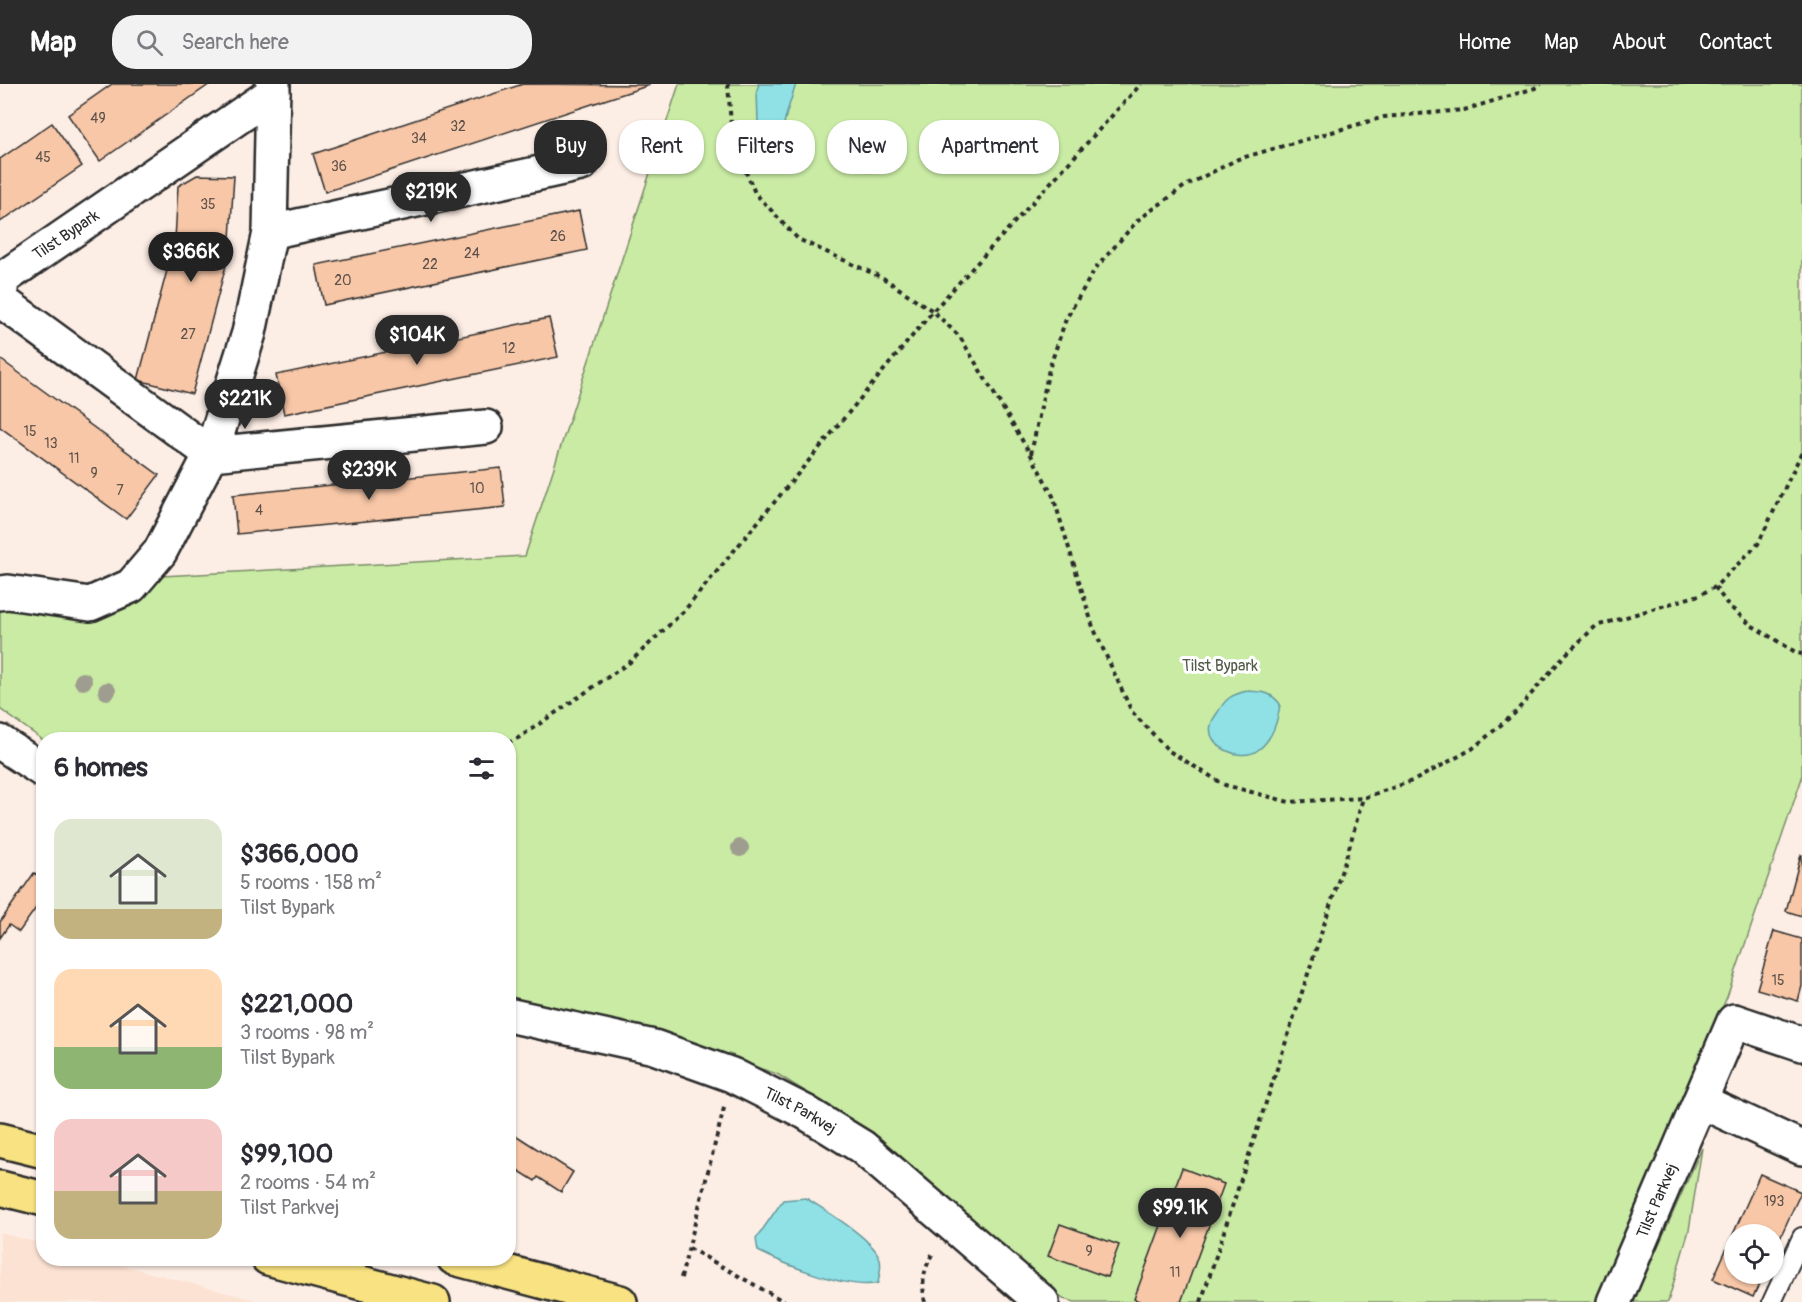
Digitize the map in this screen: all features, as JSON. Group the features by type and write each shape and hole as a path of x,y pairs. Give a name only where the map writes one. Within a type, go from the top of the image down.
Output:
{"main road":[{"path":"0,1140 36,1149"},
{"path":"0,1188 36,1197"},
{"path":"298,1266 433,1302"},
{"path":"484,1266 620,1302"}],"street":[{"name":"Tilst Bypark","path":"0,593 8,592 90,604 131,586 160,552 211,454 249,333 270,232 273,89"},
{"name":"Tilst Bypark","path":"211,454 0,300 2,279 273,89"},
{"path":"270,232 535,174"},
{"path":"211,454 486,427"},
{"path":"0,742 36,766"},
{"name":"Tilst Parkvej","path":"516,1017 654,1047 732,1075 805,1112 861,1147 1042,1302"},
{"name":"Tilst Parkvej","path":"1614,1302 1734,1021 1802,1044"},
{"path":"1700,1101 1802,1148"}],"lane":[{"path":"1772,1302 1802,1237"}],"path":[{"path":"728,84 732,139 755,193 798,239 883,278 933,311 960,337 1053,496 1093,627 1132,712 1169,750 1225,785 1289,802 1363,798 1415,780 1472,749 1514,714 1564,656 1596,626 1699,595 1715,587 1758,543 1802,452"},
{"path":"516,739 630,662 684,611 933,311 1141,84"},
{"path":"1031,455 1049,369 1066,319 1095,269 1138,220 1185,186 1238,159 1384,117 1464,110 1535,88 1541,84"},
{"path":"1715,587 1728,605 1751,625 1802,654"},
{"path":"1201,1302 1342,870 1363,798"},
{"path":"681,1278 725,1105"},
{"path":"925,1302 922,1291 923,1274 939,1241"},
{"path":"689,1248 785,1302"}],"shaded area":[{"path":"0,1233 36,1242 36,1266 124,1266 263,1302 0,1302"}],"green space":[{"name":"Tilst Bypark","path":"679,84 1802,84 1802,778 1727,997 1595,1302 1075,1302 1063,1299 879,1137 777,1074 679,1042 516,1001 516,732 36,732 36,735 0,709 0,607 125,606 162,576 525,556 650,174 704,174 704,120 667,120"},
{"path":"1702,1148 1689,1230 1668,1302 1633,1302"}],"water":[{"path":"759,84 796,84 785,120 758,120 757,90"},
{"path":"1247,691 1269,694 1280,704 1276,723 1267,741 1258,750 1243,755 1219,746 1213,740 1211,725 1226,700"},
{"path":"806,1198 860,1235 877,1252 881,1269 878,1283 851,1283 835,1280 784,1263 758,1251 756,1239 783,1200"}],"building":[{"path":"112,84 210,84 100,161 68,115"},
{"path":"523,84 650,85 544,120 534,120 534,123 325,192 313,154"},
{"path":"52,123 82,166 0,222 0,159"},
{"path":"197,175 234,176 229,254 192,394 138,380 175,240 178,186"},
{"path":"579,211 587,250 324,305 316,265"},
{"path":"549,318 558,357 284,414 276,375"},
{"path":"0,359 159,475 126,519 0,427"},
{"path":"501,468 505,507 237,534 233,495"},
{"path":"1802,855 1802,916 1786,911"},
{"path":"34,873 36,874 36,908 19,932 9,925 0,938 0,922"},
{"path":"1774,931 1802,939 1802,986 1798,1001 1757,989"},
{"path":"516,1137 573,1172 561,1192 538,1177 535,1181 516,1169"},
{"path":"1182,1168 1224,1184 1181,1302 1142,1302 1134,1299"},
{"path":"1760,1174 1801,1192 1784,1229 1784,1224 1738,1224"},
{"path":"1060,1224 1119,1245 1107,1277 1048,1256"},
{"path":"1724,1254 1724,1284 1713,1279"},
{"path":"1724,1284 1759,1284 1753,1297"}]}
